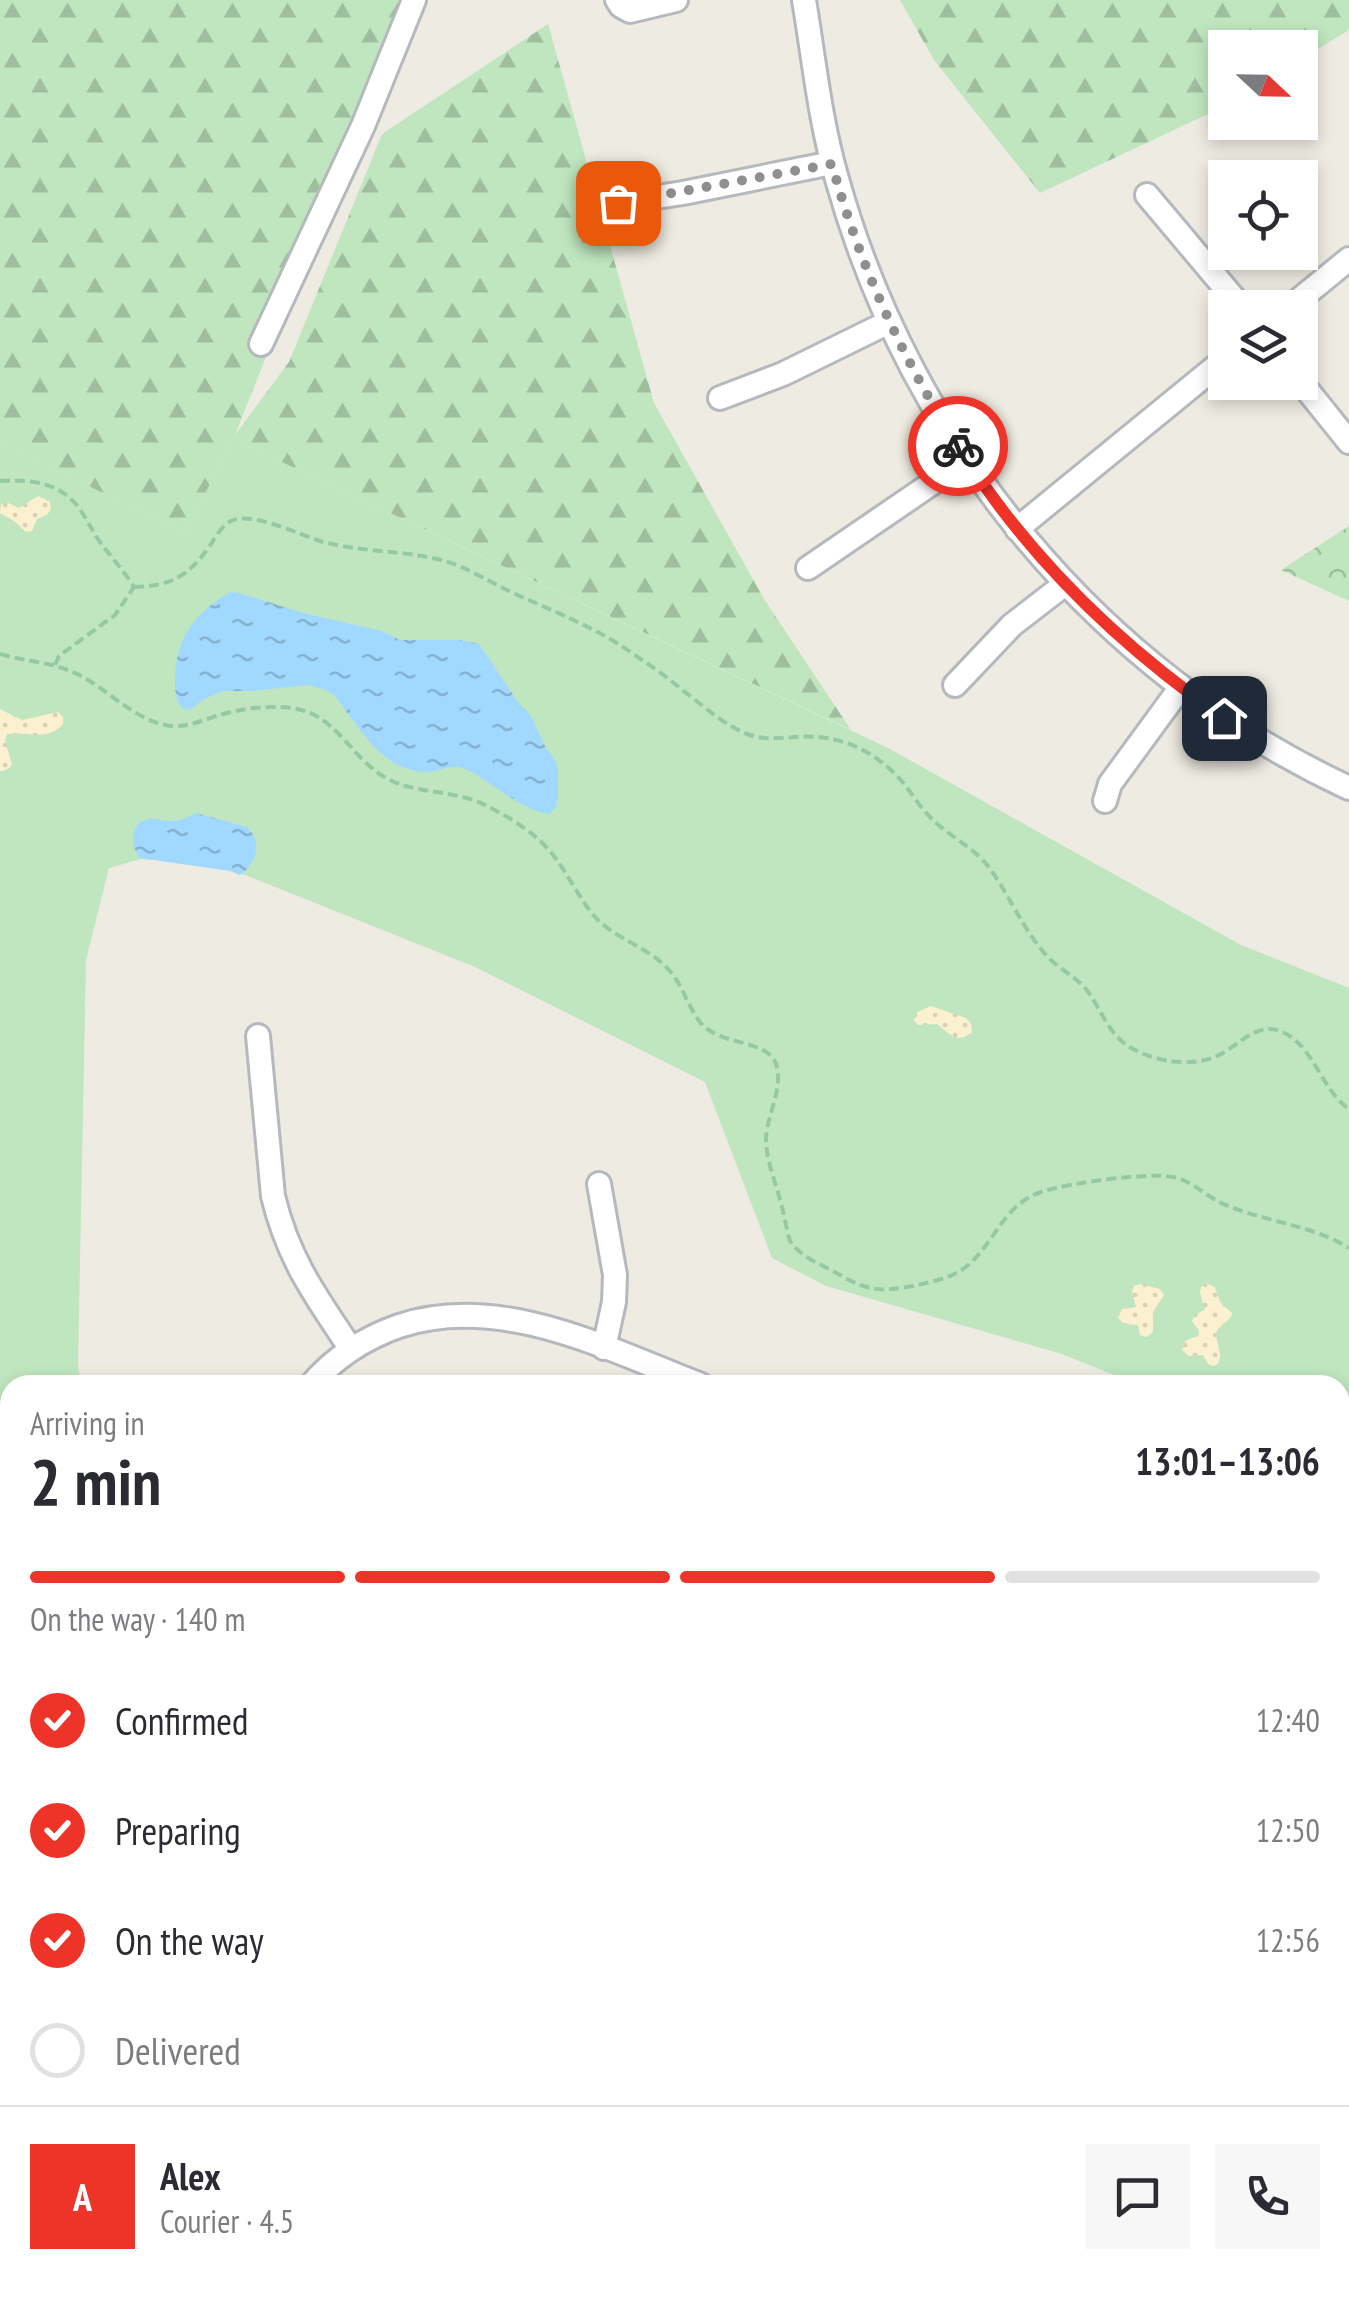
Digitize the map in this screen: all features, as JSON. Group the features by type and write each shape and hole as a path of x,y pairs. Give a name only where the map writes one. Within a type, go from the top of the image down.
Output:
{"street":[{"path":"261,344 363,126 414,0"},
{"path":"617,0 630,11 676,0"},
{"path":"804,0 832,164 858,248 921,384 966,460 1017,529 1116,634 1246,733 1349,788"},
{"path":"618,203 832,164"},
{"path":"1147,194 1227,290"},
{"path":"1311,290 1349,259"},
{"path":"720,398 783,374 890,322"},
{"path":"1017,529 1208,373"},
{"path":"1315,400 1349,442"},
{"path":"808,568 966,460"},
{"path":"955,686 1012,625 1065,584"},
{"path":"1105,801 1110,784 1181,686"},
{"path":"258,1036 273,1196 279,1222 300,1272 351,1349"},
{"path":"599,1184 615,1274 614,1302 604,1348"},
{"path":"321,1375 351,1349 381,1332 419,1320 472,1314 512,1319 675,1375"}],"path":[{"path":"0,480 30,480 64,494 79,508 134,586"},
{"path":"134,586 157,585 185,574 223,528 239,519 256,520 348,548 457,564 596,630 744,733 765,738 831,737 882,762 900,778 932,820 968,845 986,864 1041,949 1081,984 1110,1028 1132,1048 1164,1059 1202,1060 1220,1055 1254,1033 1277,1030 1300,1046 1334,1097 1349,1109"},
{"path":"55,665 59,656 115,615 134,586"},
{"path":"0,654 55,665 86,678 150,720 172,726 248,709 277,707 308,712 326,722 360,758 388,779 475,800 538,839 600,921 671,972 704,1028 722,1038 764,1050 774,1058 778,1078 768,1124 767,1151 790,1241 800,1252 857,1284 872,1290 888,1290 945,1278 971,1262 1009,1212 1030,1197 1062,1187 1152,1176 1182,1179 1230,1207 1319,1234 1349,1248"}],"green space":[{"path":"0,0 408,0 235,435 289,362 382,134 548,24 654,403 764,599 851,730 233,439 185,533 0,443"},
{"path":"900,0 1349,0 1349,30 1318,49 1318,30 1208,30 1208,114 1040,193 934,60"},
{"path":"233,439 888,748 1241,945 1349,988 1349,1375 1114,1375 1062,1354 826,1286 772,1258 705,1082 475,967 238,872 186,862 141,859 109,868 86,960 80,1375 0,1375 0,443 185,533"},
{"path":"1349,526 1349,601 1281,570"}],"sand":[{"path":"38,496 50,502 51,509 37,519 32,531 26,532 0,513 1,504 19,508"},
{"path":"0,709 22,720 58,712 63,724 51,733 7,734 5,741 12,764 0,771"},
{"path":"931,1006 966,1018 972,1032 957,1038 937,1024 918,1025 914,1020 917,1012"},
{"path":"1206,1283 1215,1287 1220,1302 1232,1313 1217,1330 1220,1359 1213,1366 1203,1355 1189,1356 1182,1350 1185,1341 1199,1335 1192,1321 1205,1309 1200,1293"},
{"path":"1140,1284 1160,1289 1164,1295 1153,1312 1153,1332 1147,1337 1140,1335 1138,1325 1124,1324 1118,1318 1122,1309 1136,1307 1132,1291"}],"water":[{"path":"230,592 382,631 400,640 462,640 479,644 531,716 554,758 558,768 556,808 549,814 527,807 462,768 423,772 407,769 371,743 333,694 308,685 223,691 184,710 175,686 183,640 197,618"},
{"path":"196,813 247,827 252,833 256,852 251,865 240,875 140,858 133,841 135,829 142,821 176,821"}],"way so far":[{"path":"618,203 832,164 878,298 921,384 958,446"}],"route":[{"path":"958,446 1017,529 1086,606 1158,669 1224,718"}]}
